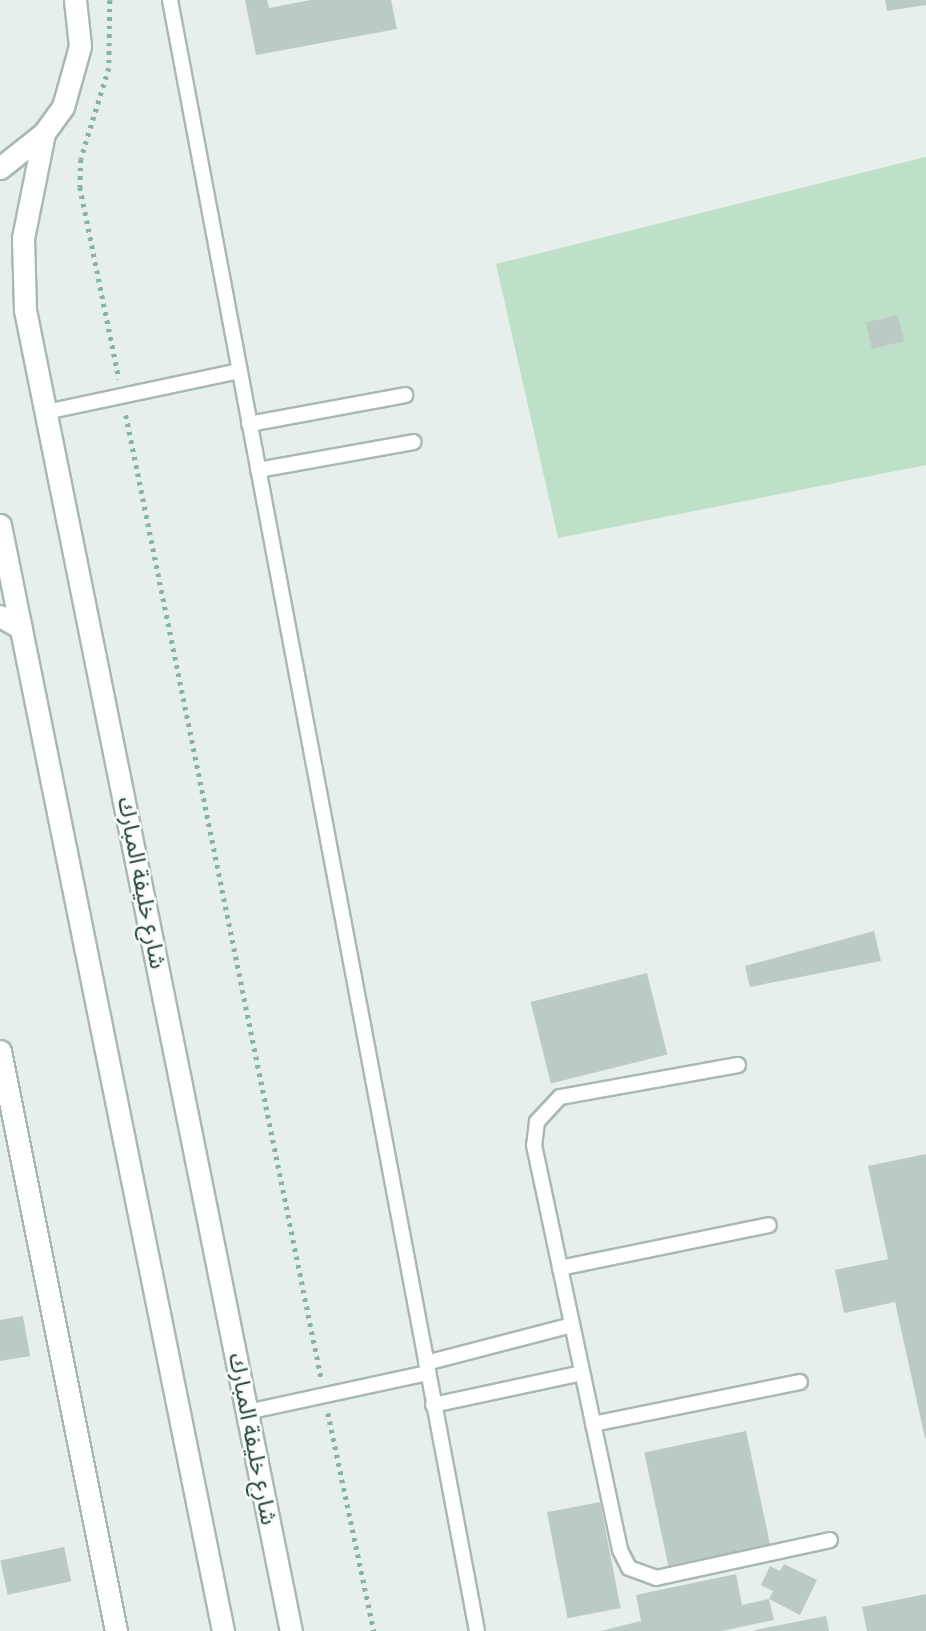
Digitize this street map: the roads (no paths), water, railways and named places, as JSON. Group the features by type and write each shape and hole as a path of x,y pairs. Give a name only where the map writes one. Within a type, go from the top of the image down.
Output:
{"main road":[{"path":"0,168 44,133 75,78 80,46 75,0"},
{"name":"شارع خليفة المبارك","path":"44,133 27,203 22,274 46,412 291,1631"},
{"path":"1,532 223,1631"},
{"path":"0,616 21,628"},
{"path":"0,1051 116,1631"}],"lane":[{"path":"170,0 477,1631"},
{"path":"46,412 239,371"},
{"path":"249,424 405,395"},
{"path":"258,470 414,442"},
{"path":"738,1065 571,1093 542,1112 534,1146 620,1550 637,1574 656,1578 830,1540"},
{"path":"560,1268 769,1225"},
{"path":"247,1412 324,1396 572,1325"},
{"path":"433,1405 582,1373"},
{"path":"593,1424 800,1382"}]}
